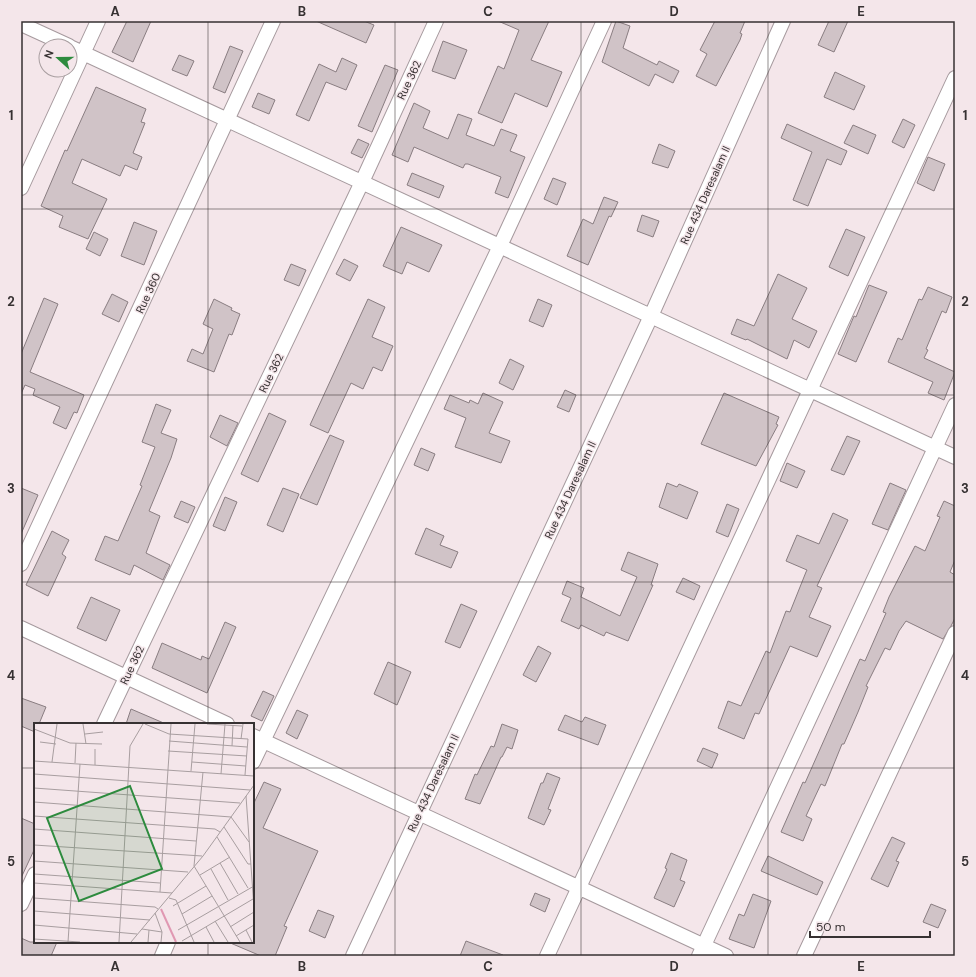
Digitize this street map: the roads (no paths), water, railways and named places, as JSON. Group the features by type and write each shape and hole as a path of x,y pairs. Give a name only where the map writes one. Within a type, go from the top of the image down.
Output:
{"street":[{"path":"21,188 98,21"},
{"name":"Rue 360","path":"21,564 273,21"},
{"name":"Rue 362","path":"104,723 362,182 436,21"},
{"path":"254,757 258,738 500,246 604,21"},
{"name":"Rue 434 Daresalam II","path":"353,956 651,316 784,21"},
{"path":"21,24 52,38"},
{"path":"78,50 955,457"},
{"path":"547,956 955,78"},
{"path":"701,951 955,405"},
{"path":"21,628 225,723"},
{"path":"804,956 955,633"},
{"path":"258,738 579,887 701,951 726,956"},
{"path":"21,904 34,876"},
{"path":"162,956 168,943"}]}
